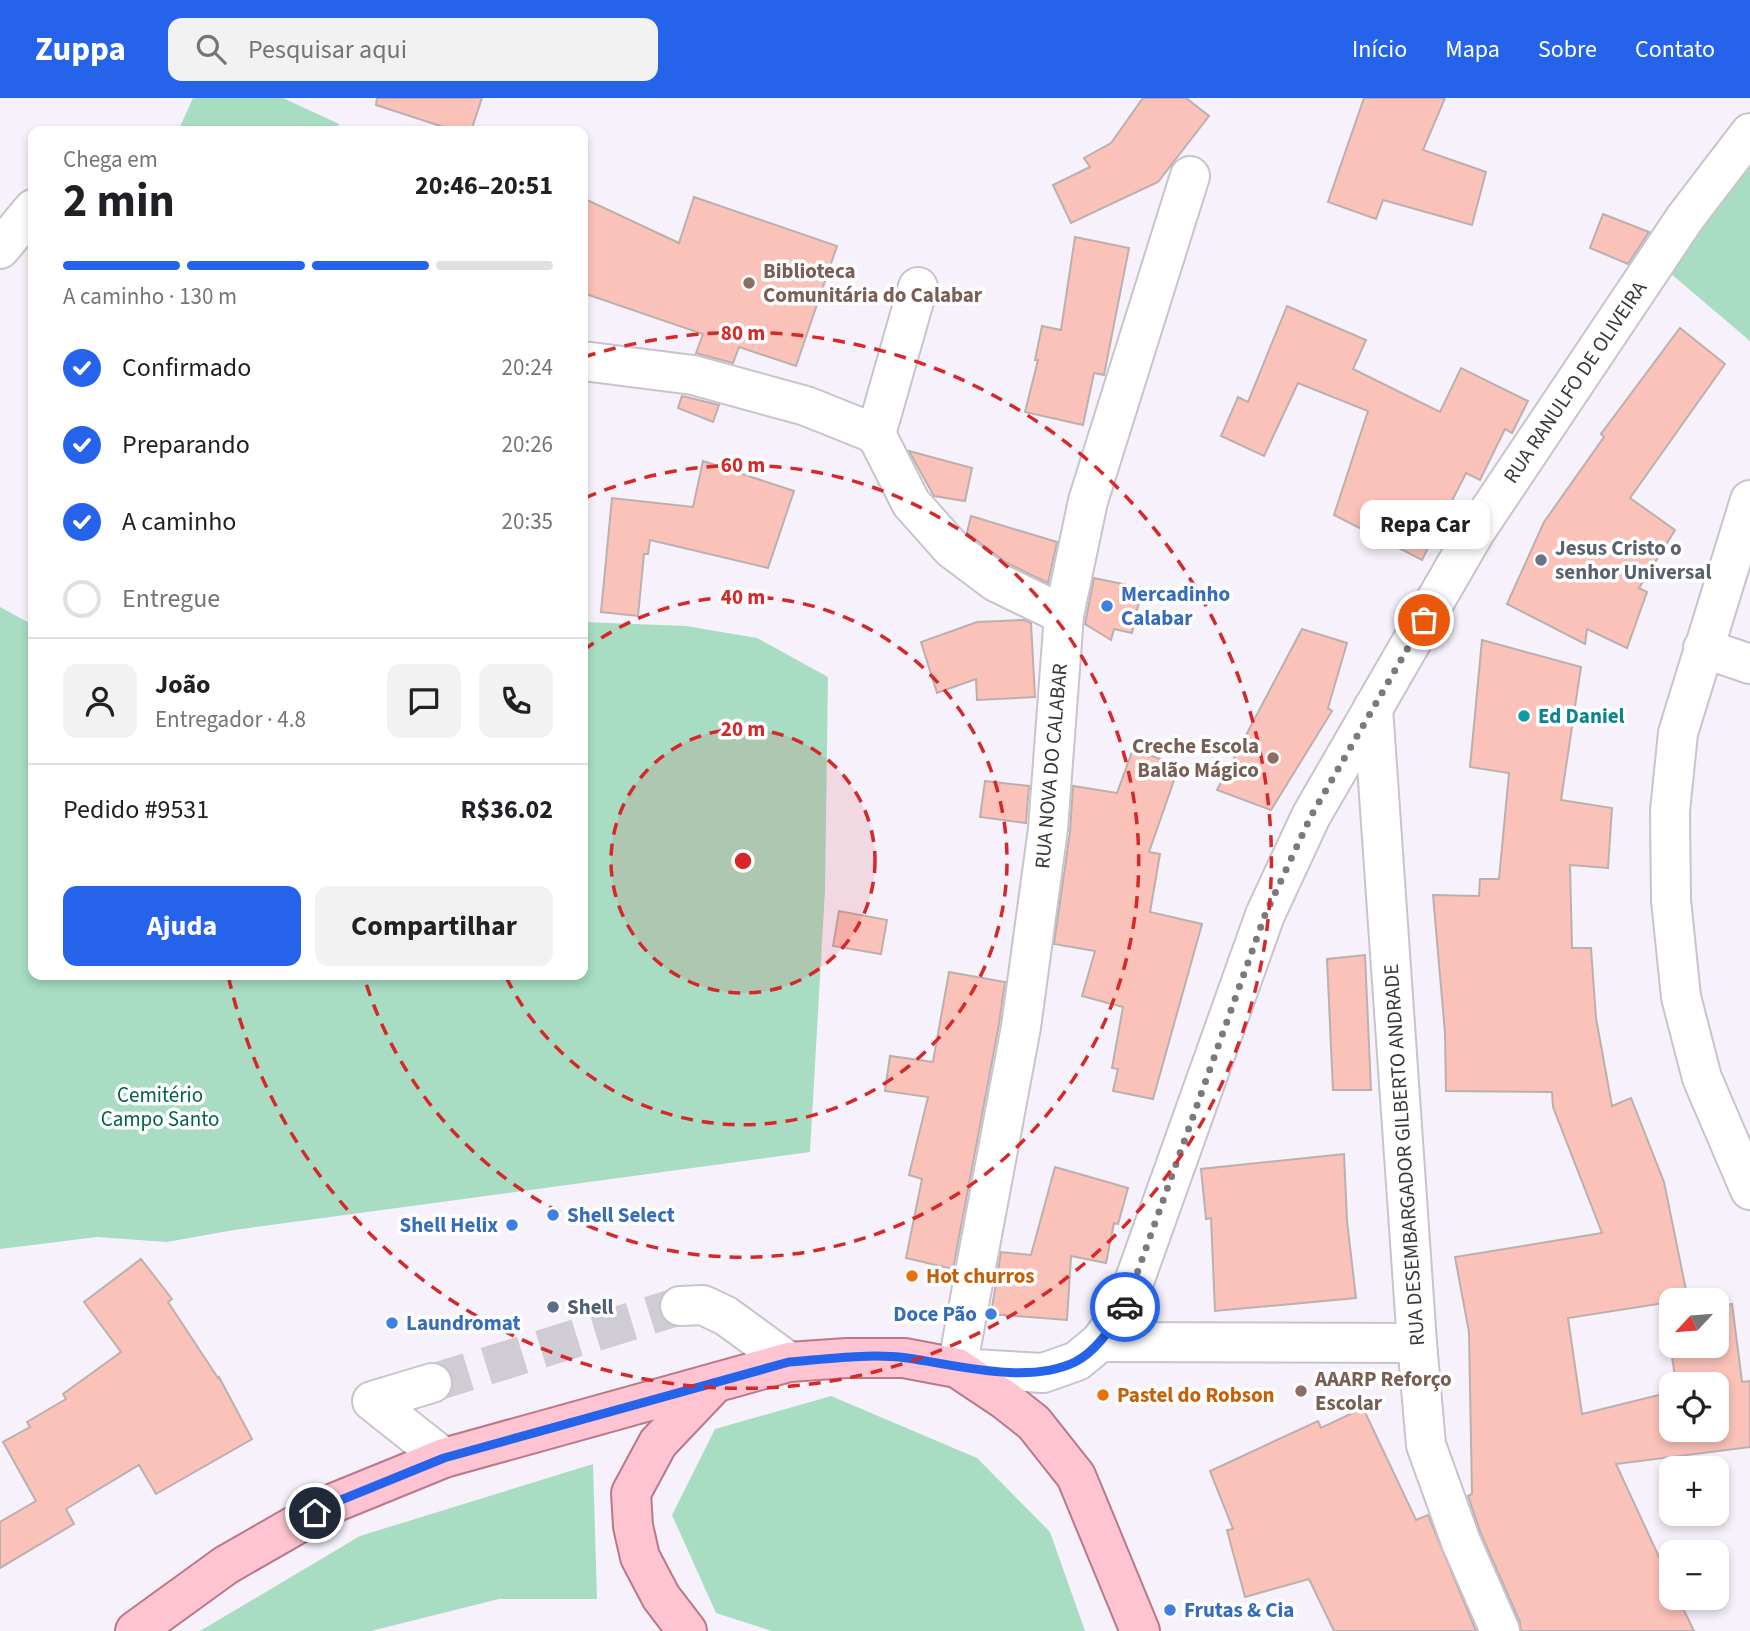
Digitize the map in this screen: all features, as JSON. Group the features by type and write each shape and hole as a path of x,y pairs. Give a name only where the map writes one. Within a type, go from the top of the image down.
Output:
{"main road":[{"path":"135,1631 226,1565 274,1536 336,1502 444,1458 789,1362 848,1357 904,1358 957,1368 1034,1423 1076,1476 1140,1631"},
{"path":"687,1631 661,1597 640,1557 633,1526 631,1493 658,1443 714,1384"}],"street":[{"name":"RUA RANULFO DE OLIVEIRA","path":"957,1368 1043,1373 1077,1361 1100,1342 1125,1307 1265,915 1311,816 1475,532 1685,218 1750,133"},
{"name":"RUA NOVA DO CALABAR","path":"957,1368 1023,1014 1048,829 1063,615 1088,501 1190,176"},
{"path":"0,249 28,215"},
{"path":"876,434 918,287"},
{"path":"588,363 693,375 806,406 876,434 911,503 952,549 996,582 1063,615"},
{"path":"1750,500 1678,733 1670,811 1671,900 1681,997 1702,1078 1750,1190"},
{"path":"1703,648 1750,664"},
{"name":"RUA DESEMBARGADOR GILBERTO ANDRADE","path":"1373,708 1426,1445 1461,1542 1500,1631"},
{"path":"680,1306 703,1305 726,1316 789,1362"},
{"path":"1100,1342 1417,1343"},
{"path":"432,1383 372,1401 444,1458"}],"green space":[{"path":"193,98 283,98 339,124 338,126 180,126"},
{"path":"1750,146 1750,341 1670,273"},
{"name":"Cemitério Campo Santo","path":"0,607 28,622 28,980 588,980 588,622 686,626 757,638 828,677 825,890 810,1152 234,1230 167,1242 97,1237 0,1249"},
{"path":"831,1396 977,1458 1050,1532 1085,1631 772,1631 716,1613 672,1515 715,1429"},
{"path":"593,1464 597,1599 499,1599 371,1631 200,1631 360,1536"}],"building":[{"path":"377,98 482,98 473,126 441,126 376,105"},
{"path":"1143,98 1186,98 1209,116 1158,182 1071,223 1053,185 1090,167 1084,158 1111,143"},
{"path":"1364,98 1445,98 1423,150 1486,172 1472,225 1383,200 1376,219 1328,202"},
{"path":"694,197 837,246 796,366 739,347 733,363 696,353 703,334 588,295 588,200 679,243"},
{"path":"1603,214 1649,232 1628,264 1590,248"},
{"path":"1075,237 1129,248 1104,375 1094,373 1083,425 1025,412 1038,360 1035,360 1042,326 1061,330"},
{"path":"1287,306 1366,340 1353,369 1440,412 1461,368 1528,401 1512,433 1505,429 1480,480 1466,473 1422,560 1334,515 1368,411 1298,383 1264,456 1221,436 1238,397 1248,402"},
{"path":"1680,328 1725,364 1630,498 1675,530 1639,588 1647,592 1627,648 1587,629 1585,644 1507,604 1544,522 1604,437 1601,434"},
{"path":"682,396 719,405 713,422 678,408"},
{"path":"909,451 972,468 965,501 934,496"},
{"path":"703,461 794,491 768,568 650,540 648,554 644,554 638,616 601,612 612,498 693,507"},
{"path":"971,516 1057,542 1048,583 1007,563 967,533"},
{"path":"1094,578 1142,588 1132,633 1114,629 1111,640 1085,624"},
{"path":"1024,620 1031,623 1035,697 977,700 976,679 937,693 921,642 977,622"},
{"path":"1302,629 1347,643 1328,708 1332,711 1271,810 1217,790"},
{"path":"1482,640 1581,667 1561,800 1612,808 1608,868 1570,865 1572,948 1591,948 1596,1018 1612,1106 1631,1098 1664,1182 1686,1288 1659,1288 1659,1304 1568,1318 1582,1414 1659,1395 1659,1442 1729,1442 1729,1372 1674,1372 1672,1358 1729,1358 1729,1305 1732,1304 1742,1382 1750,1381 1750,1447 1659,1456 1659,1459 1616,1464 1659,1557 1659,1610 1684,1610 1694,1631 1521,1631 1520,1622 1481,1534 1468,1496 1472,1494 1469,1332 1455,1257 1602,1233 1553,1107 1552,1092 1446,1091 1445,1033 1433,895 1479,896 1480,879 1499,879 1509,773 1470,767"},
{"path":"1133,749 1179,766 1149,852 1160,854 1150,912 1202,924 1153,1099 1113,1091 1118,1069 1112,1068 1123,1007 1082,996 1095,951 1054,944 1070,832 1073,786 1117,793"},
{"path":"985,781 1029,786 1026,823 980,817"},
{"path":"839,911 887,920 881,954 833,946"},
{"path":"1365,955 1371,1090 1333,1090 1327,959"},
{"path":"949,972 1005,982 953,1269 906,1258 922,1179 909,1175 928,1097 885,1091 890,1056 933,1062"},
{"path":"1344,1154 1347,1221 1356,1298 1215,1311 1211,1218 1206,1219 1201,1169"},
{"path":"1055,1167 1128,1188 1118,1224 1114,1223 1106,1263 1071,1256 1067,1320 991,1314 1001,1252 1031,1255"},
{"path":"141,1259 172,1299 168,1302 219,1377 252,1439 156,1494 139,1465 66,1509 74,1524 0,1568 0,1522 36,1501 3,1442 30,1427 27,1422 66,1399 63,1394 121,1352 84,1302"},
{"path":"1363,1408 1416,1520 1428,1515 1476,1631 1334,1631 1309,1579 1245,1597 1227,1530 1233,1529 1210,1471 1318,1421 1321,1428"}],"tunnel":[{"path":"432,1383 680,1306"}],"way so far":[{"path":"1125,1307 1265,915 1311,816 1424,620"}],"place":[{"name":"Biblioteca Comunitária do Calabar","path":"749,283"},
{"name":"Jesus Cristo o senhor Universal","path":"1541,560"},
{"name":"Mercadinho Calabar","path":"1107,606"},
{"name":"Repa Car","path":"1424,620"},
{"name":"Ed Daniel","path":"1524,716"},
{"name":"Creche Escola Balão Mágico","path":"1273,758"},
{"name":"Shell Select","path":"553,1215"},
{"name":"Shell Helix","path":"512,1225"},
{"name":"Hot churros","path":"912,1276"},
{"name":"Shell","path":"553,1307"},
{"name":"Doce Pão","path":"991,1314"},
{"name":"Laundromat","path":"392,1323"},
{"name":"AAARP Reforço Escolar","path":"1301,1391"},
{"name":"Pastel do Robson","path":"1103,1395"},
{"name":"Frutas & Cia","path":"1170,1610"}],"route":[{"path":"315,1513 444,1458 789,1362 848,1357 904,1358 957,1368 1043,1373 1077,1361 1100,1342 1125,1307"}]}
